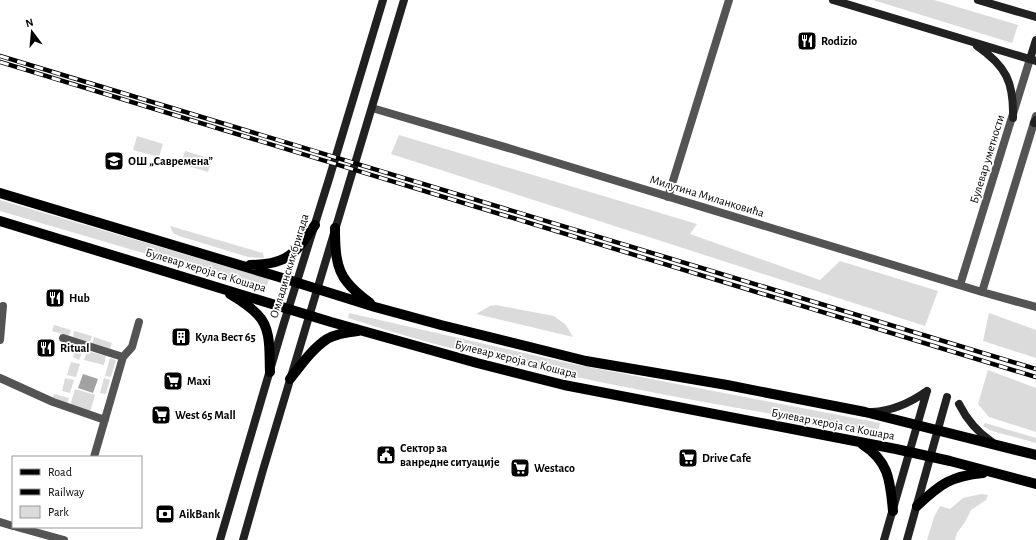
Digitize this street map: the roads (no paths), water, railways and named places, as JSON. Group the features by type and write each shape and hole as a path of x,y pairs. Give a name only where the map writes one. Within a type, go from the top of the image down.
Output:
{"main road":[{"name":"Омладинских бригада","path":"220,540 383,0"},
{"path":"243,540 404,0"},
{"path":"833,0 1033,60"},
{"path":"981,1 1004,0"},
{"path":"981,1 1036,17"},
{"name":"Булевар уметности","path":"1033,60 1036,40"},
{"path":"972,42 996,60 1004,70 1012,93 1013,118"},
{"name":"Булевар хероја са Кошара","path":"0,193 375,307 441,325 586,360 865,412 1036,455"},
{"name":"Булевар хероја са Кошара","path":"0,221 310,316 478,363 564,384 910,452 1036,484"},
{"path":"236,264 262,265 283,260 297,249 315,225"},
{"path":"335,228 335,249 343,276 351,287 375,307"},
{"path":"222,288 259,315 265,325 269,349 270,372"},
{"path":"290,379 311,354 328,339 339,334 360,330"},
{"path":"865,412 882,411 900,407 927,392 884,540"},
{"path":"907,540 947,397"},
{"path":"959,404 965,416 976,429 996,445"},
{"path":"857,441 868,449 884,466 889,479 893,511"},
{"path":"917,506 929,495 952,479 966,475 990,472"}],"street":[{"path":"668,197 729,0"},
{"name":"Булевар уметности","path":"960,285 1033,60"},
{"name":"Милутина Миланковића","path":"372,108 1036,307"},
{"path":"982,292 1035,120"},
{"path":"0,340 3,306"},
{"path":"94,456 124,357 132,347 139,322"},
{"path":"63,338 124,357"},
{"path":"0,378 54,402 105,420"},
{"path":"0,522 12,526"},
{"path":"21,528 64,540"}],"railway":[{"path":"0,56 1036,369"},
{"path":"0,62 1036,377"}],"place":[{"name":"Rodizio","path":"807,41"},
{"name":"ОШ „Савремена”","path":"114,161"},
{"name":"Hub","path":"55,298"},
{"name":"Кула Вест 65","path":"181,337"},
{"name":"Ritual","path":"46,348"},
{"name":"Maxi","path":"173,381"},
{"name":"West 65 Mall","path":"161,415"},
{"name":"Сектор за ванредне ситуације","path":"386,455"},
{"name":"Drive Cafe","path":"688,458"},
{"name":"Westaco","path":"520,468"},
{"name":"AikBank","path":"165,514"}]}
